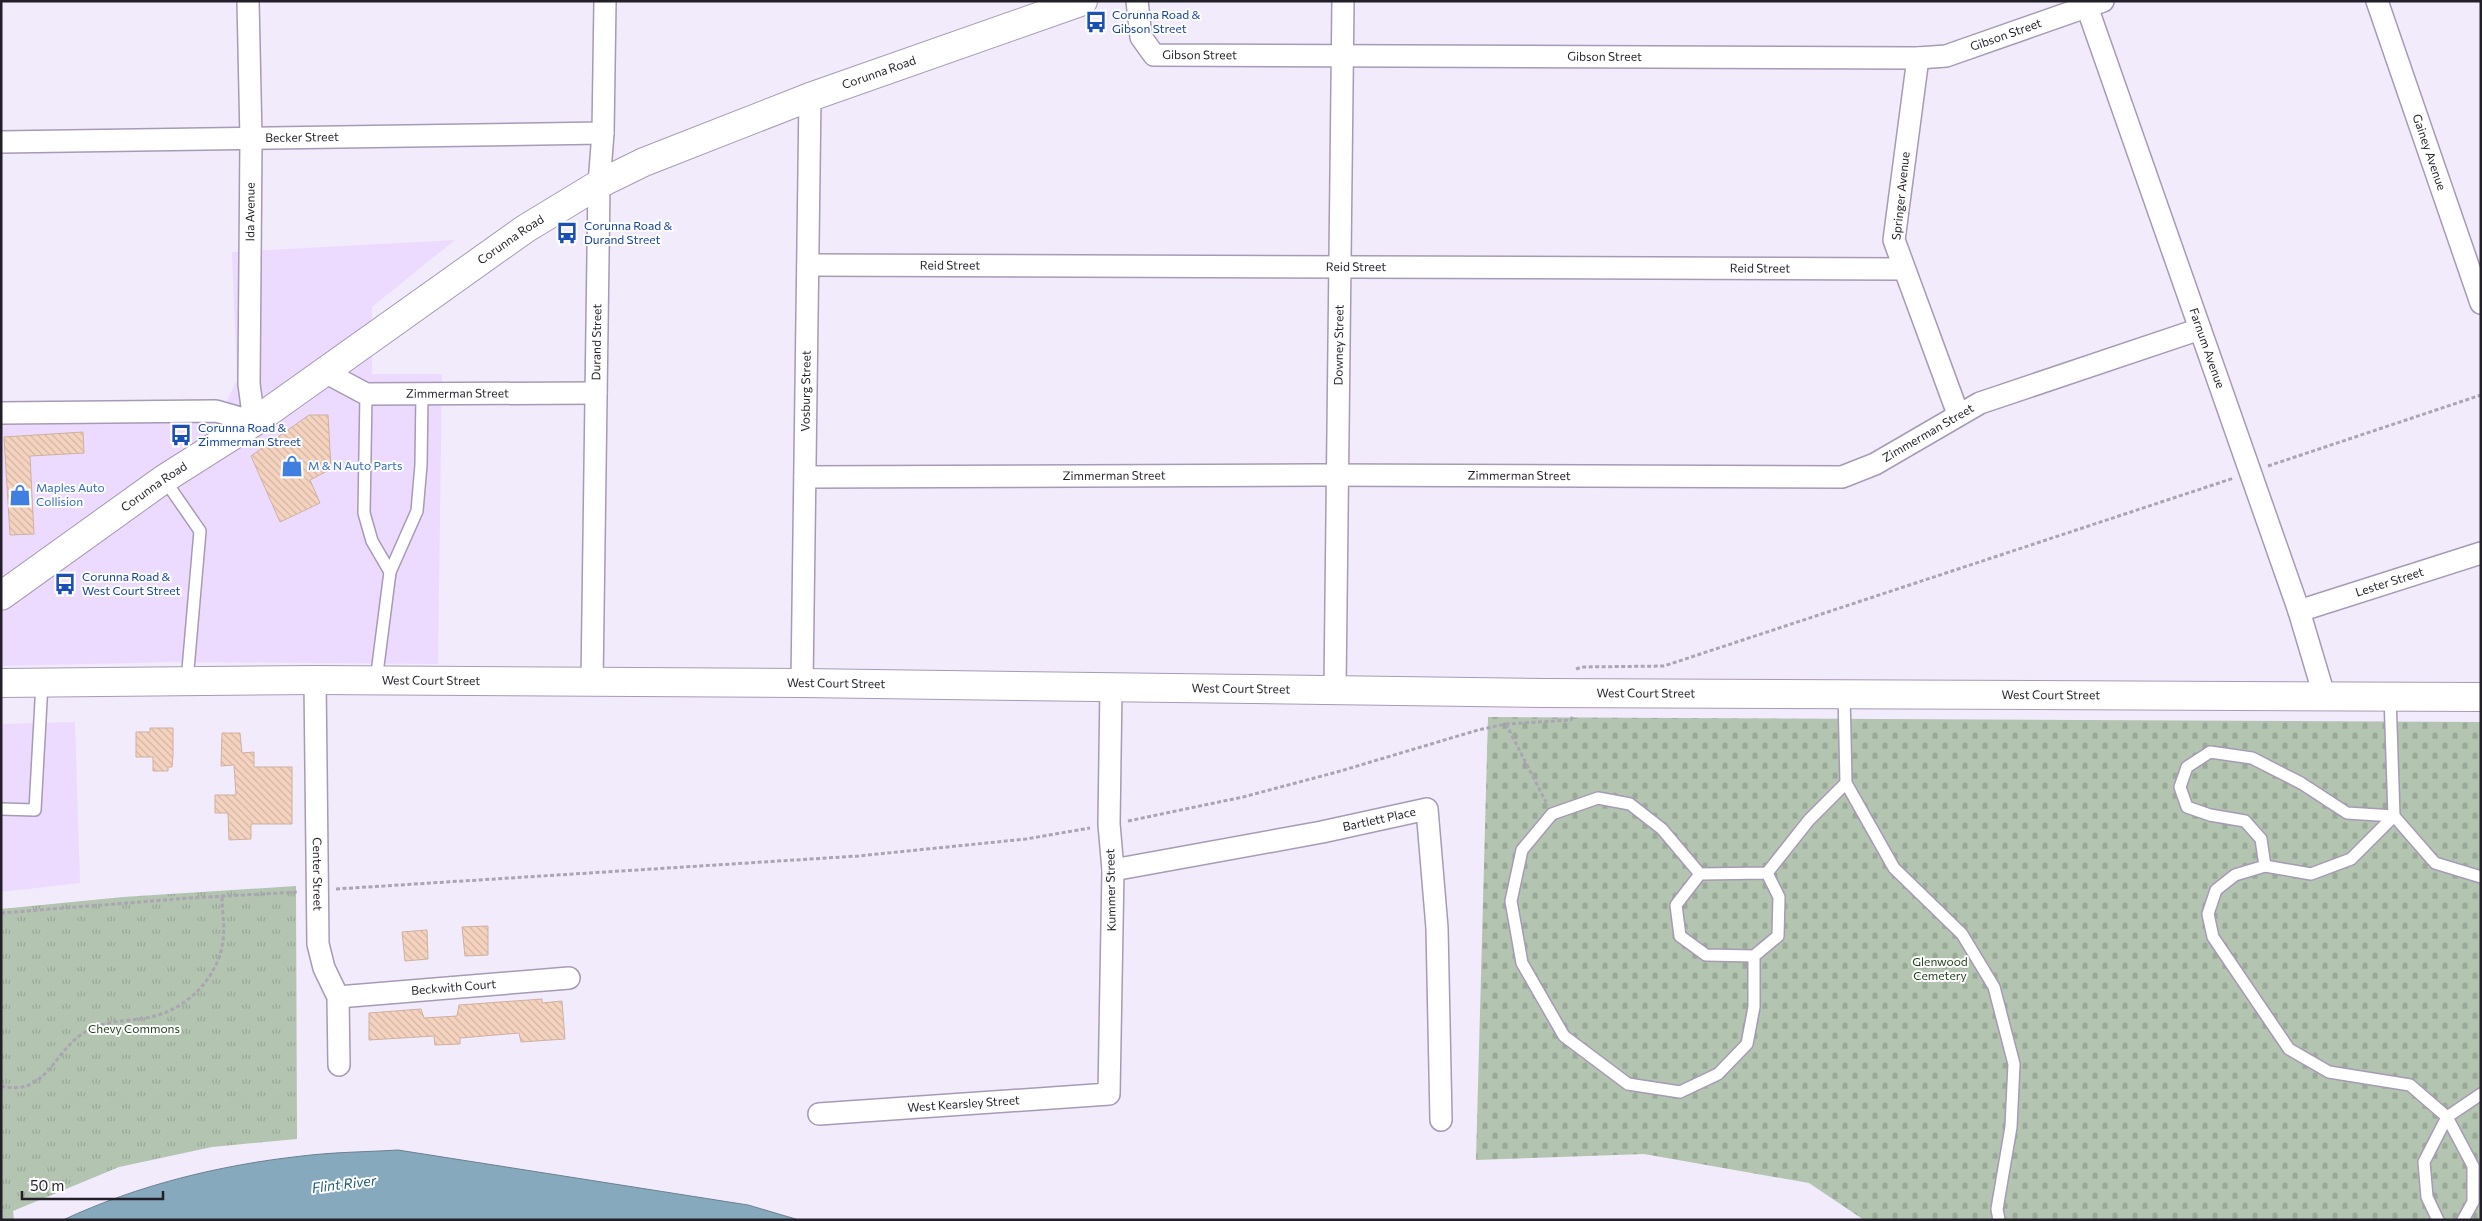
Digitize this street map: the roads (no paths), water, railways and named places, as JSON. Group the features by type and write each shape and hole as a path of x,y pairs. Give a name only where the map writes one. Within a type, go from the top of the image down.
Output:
{"street":[{"name":"Ida Avenue","path":"248,1 252,139 249,384 254,422"},
{"name":"Durand Street","path":"592,683 599,184 603,133 605,1"},
{"name":"Corunna Road","path":"1,596 164,479 254,422 323,371 525,229 599,184 644,162 810,97 1083,1"},
{"name":"Gibson Street","path":"1137,1 1140,37 1154,55 1918,58 1946,56 2092,3"},
{"name":"Downey Street","path":"1336,689 1344,56 1343,1"},
{"name":"Gainey Avenue","path":"2377,1 2481,303"},
{"name":"Farnum Avenue","path":"2092,3 2200,329 2299,611 2324,695"},
{"name":"Springer Avenue","path":"1918,58 1894,240 1903,269 1958,414"},
{"name":"Vosburg Street","path":"802,683 810,97"},
{"name":"Becker Street","path":"1,142 603,133"},
{"name":"Reid Street","path":"808,265 1903,269"},
{"name":"Zimmerman Street","path":"806,477 1339,476 1842,478 1875,464 1958,414 1980,403 2200,329"},
{"name":"Zimmerman Street","path":"323,371 366,394 596,393"},
{"path":"1,413 216,411 254,422"},
{"name":"Lester Street","path":"2299,611 2481,553"},
{"name":"West Court Street","path":"1,683 315,680 802,683 1527,693 2481,697"},
{"name":"Center Street","path":"315,680 318,944 324,968 338,997 339,1065"},
{"name":"Kummer Street","path":"1109,1094 1113,870 1109,824 1112,687"},
{"name":"Bartlett Place","path":"1113,870 1322,832 1427,809 1437,928 1442,1120"},
{"name":"Beckwith Court","path":"338,997 569,978"},
{"name":"West Kearsley Street","path":"819,1114 1109,1094"}],"lane":[{"path":"366,394 364,513 372,541 390,572"},
{"path":"376,681 390,572 417,511 421,465 422,394"},
{"path":"164,479 200,531 186,681"},
{"path":"1,809 35,810 42,682"},
{"path":"1844,693 1846,783 1894,868 1962,934 1994,987 2014,1064 2011,1127 1998,1215 2008,1220"},
{"path":"2390,696 2394,816 2435,863 2481,877"},
{"path":"2265,866 2261,839 2245,821 2210,815 2187,806 2180,787 2187,767 2210,752 2252,758 2301,783 2347,813 2394,816"},
{"path":"1767,873 1808,820 1846,783"},
{"path":"1700,874 1662,829 1630,804 1598,798 1552,814 1522,850 1511,901 1522,963 1564,1036 1628,1084 1680,1092 1718,1074 1747,1044 1754,1006 1754,956"},
{"path":"2394,816 2351,859 2311,874 2265,866 2235,875 2216,890 2208,914 2213,938 2288,1049 2329,1072 2410,1085 2447,1117 2473,1166 2473,1202 2464,1220"},
{"path":"1700,874 1767,873"},
{"path":"1700,874 1676,905 1680,936 1706,955 1754,956 1778,936 1779,897 1767,873"},
{"path":"2438,1220 2427,1197 2424,1162 2447,1117 2481,1094"}],"water":[{"name":"Flint River","path":"398,1150 748,1205 799,1220 63,1220 120,1196 210,1171 302,1156"}],"place":[{"name":"Corunna Road & Gibson Street","path":"1096,22"},
{"name":"Corunna Road & Durand Street","path":"567,233"},
{"name":"Corunna Road & Zimmerman Street","path":"181,435"},
{"name":"M & N Auto Parts","path":"292,466"},
{"name":"Maples Auto Collision","path":"20,495"},
{"name":"Corunna Road & West Court Street","path":"65,584"}],"park label":[{"name":"Glenwood Cemetery","path":"1940,969"},
{"name":"Chevy Commons","path":"134,1029"}]}
